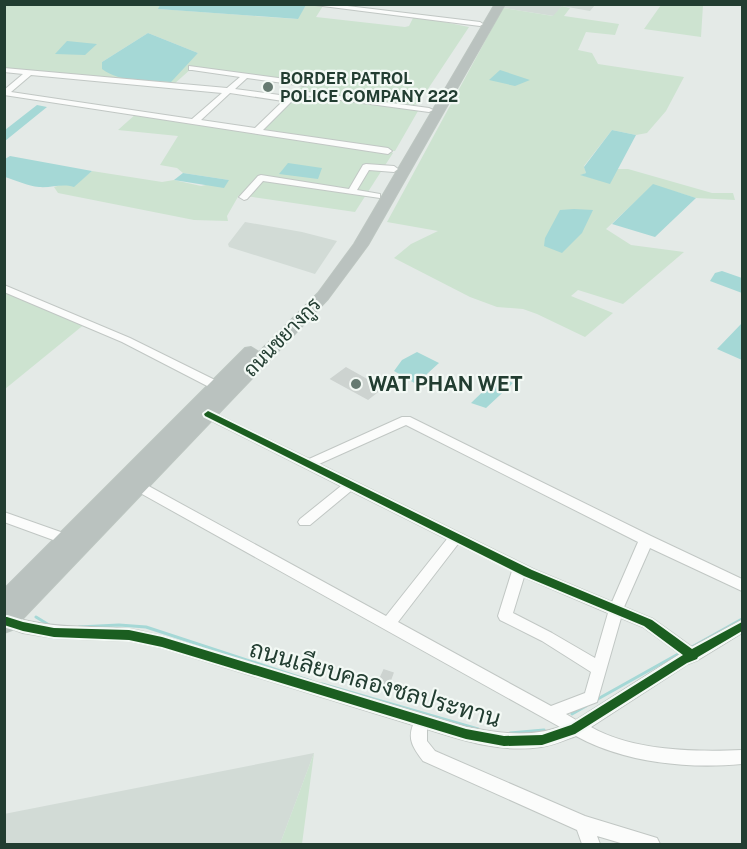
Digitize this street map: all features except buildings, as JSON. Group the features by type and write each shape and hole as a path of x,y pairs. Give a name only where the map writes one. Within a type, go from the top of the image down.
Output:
{"highway":[{"name":"ถนนชยางกูร","path":"5,616 138,486 322,296 344,269 361,244 491,4"},
{"name":"ถนนชยางกูร","path":"5,616 67,540 332,267 500,4"}],"street":[{"path":"310,4 480,24"},
{"path":"192,68 305,84 257,131"},
{"path":"4,70 230,91 289,99"},
{"path":"5,93 28,73"},
{"path":"195,122 245,75"},
{"path":"296,92 427,119"},
{"path":"5,93 388,151"},
{"path":"352,191 366,167 394,169"},
{"path":"244,197 261,178 377,196"},
{"path":"4,288 126,340 217,386"},
{"path":"208,414 520,569 648,623 687,652"},
{"path":"308,464 406,420 646,540 742,585"},
{"path":"305,522 350,485"},
{"path":"138,486 551,713 575,729 610,743 666,757 698,760 742,758"},
{"path":"4,517 67,540"},
{"path":"389,623 456,537"},
{"path":"551,713 591,696 616,610 646,540"},
{"path":"520,569 505,616 547,637 599,669"},
{"name":"ถนนเลียบคลองชลประทาน","path":"5,616 24,628 63,635 130,635 162,642 466,734 504,741 542,740 575,729 687,652 742,626"},
{"path":"422,721 418,732 418,744 429,756 583,824 651,844"},
{"path":"583,824 591,844"}],"shaded area":[{"path":"505,4 595,5 590,11 562,6 554,16 503,8"},
{"path":"245,222 337,241 315,274 229,247 228,244"},
{"path":"314,753 280,844 5,844 4,814"}],"green space":[{"path":"5,5 160,5 159,9 297,19 306,5 323,6 316,17 405,27 409,26 414,16 469,27 418,104 405,107 418,111 395,151 389,151 393,153 355,212 239,195 227,216 228,221 194,220 58,193 54,187 64,184 74,186 92,171 162,182 174,180 201,186 229,180 183,173 177,168 160,165 178,136 118,130 137,113 257,131 304,84 192,68 173,85 5,70","holes":["148,33 198,53 183,67 102,62"]},
{"path":"661,5 703,5 701,37 644,29"},
{"path":"562,6 570,8 564,16 619,24 615,35 586,32 578,50 592,53 598,64 684,77 666,111 647,133 636,135 612,130 584,166 586,173 581,175 610,183 617,169 628,169 712,193 733,193 735,200 696,198 653,185 606,229 631,245 684,252 623,304 578,290 571,296 613,313 585,337 523,309 497,307 470,297 394,258 411,244 438,231 387,222 503,8 553,16"},
{"path":"5,288 86,323 5,389"},
{"path":"314,753 302,844 280,844"}],"water":[{"path":"160,4 306,5 298,19 158,9"},
{"path":"148,33 198,53 171,82 126,79 109,74 102,69 102,62"},
{"path":"67,41 97,44 85,55 55,54"},
{"path":"500,70 530,80 515,86 489,80"},
{"path":"37,105 47,107 5,141 5,130"},
{"path":"612,130 636,135 610,184 580,175 586,173 584,167"},
{"path":"10,156 92,171 74,187 35,186 5,177 5,159"},
{"path":"288,163 322,168 318,179 279,174"},
{"path":"183,173 229,180 224,188 174,180"},
{"path":"653,184 696,198 655,237 612,224"},
{"path":"560,210 593,210 582,233 562,253 544,246 545,238"},
{"path":"722,271 742,278 742,293 710,281 715,273"},
{"path":"742,323 742,360 717,349"},
{"path":"417,352 439,363 416,384 394,371 402,360"},
{"path":"499,376 513,383 486,408 471,403"}],"waterway":[{"path":"36,617 49,625"},
{"path":"690,648 742,619"},
{"path":"79,627 119,625 146,627 311,681"},
{"path":"596,700 680,653"},
{"path":"322,684 478,729"},
{"path":"572,714 586,706"},
{"path":"510,733 544,730"}],"cycle path":[{"path":"208,414 528,573 648,623 693,656"},
{"path":"7,621 39,630 129,635 162,642 466,734 504,741 542,740 575,729 683,660 742,626"}],"place":[{"name":"BORDER PATROL POLICE COMPANY 222","path":"268,87"},
{"name":"WAT PHAN WET","path":"356,384"}]}
